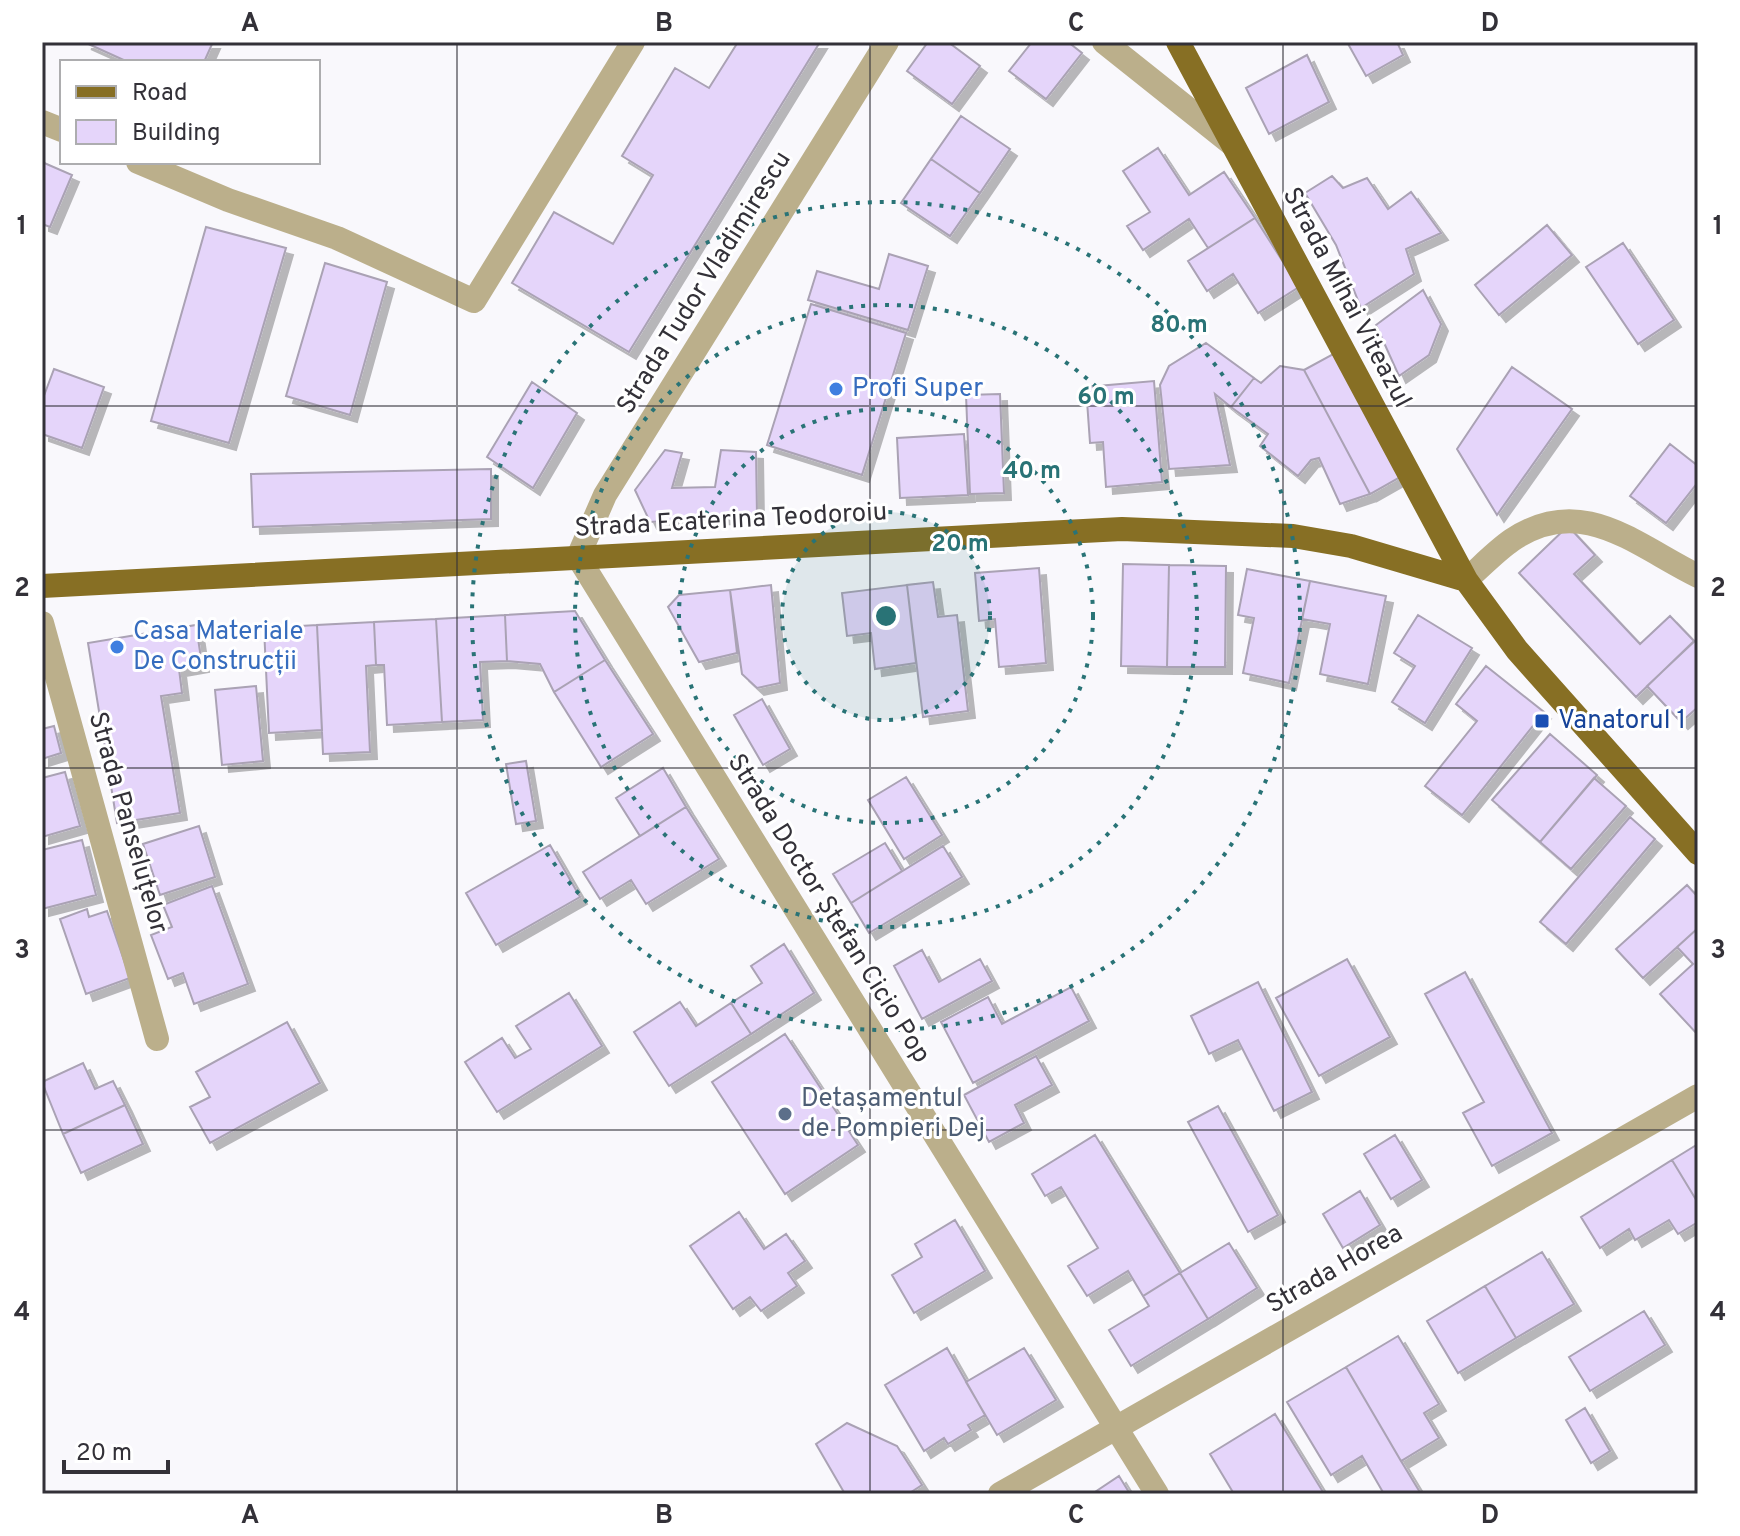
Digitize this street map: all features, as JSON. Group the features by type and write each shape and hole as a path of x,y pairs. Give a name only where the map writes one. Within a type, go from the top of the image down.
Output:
{"main road":[{"name":"Strada Mihai Viteazul","path":"1178,42 1466,580 1517,650 1698,853"},
{"name":"Strada Ecaterina Teodoroiu","path":"42,586 1122,529 1293,536 1351,546 1466,580"}],"street":[{"path":"143,164 228,200 337,238 474,301 633,42"},
{"name":"Strada Tudor Vladimirescu","path":"578,557 605,495 887,42"},
{"path":"1104,42 1232,144"},
{"path":"1466,580 1512,540 1536,527 1565,519 1586,520 1616,531 1698,576"},
{"name":"Strada Doctor Ștefan Cicio Pop","path":"578,557 1157,1494"},
{"name":"Strada Panseluțelor","path":"42,623 157,1039"},
{"name":"Strada Horea","path":"1000,1494 1698,1096"}],"building":[{"path":"84,42 213,42 205,60 124,60"},
{"path":"738,42 820,42 629,352 512,283 554,212 613,244 653,175 622,156 675,68 709,88"},
{"path":"928,42 948,42 980,66 952,104 907,71"},
{"path":"1032,42 1068,42 1082,53 1046,99 1009,71"},
{"path":"1347,42 1397,42 1403,55 1366,76"},
{"path":"1307,55 1329,102 1269,134 1246,88"},
{"path":"961,116 1010,149 980,193 931,159"},
{"path":"1158,148 1189,195 1224,172 1255,218 1208,248 1189,219 1143,250 1127,226 1150,212 1123,171"},
{"path":"931,159 980,193 950,236 901,203"},
{"path":"42,162 72,175 50,227 42,224"},
{"path":"1332,176 1343,188 1367,178 1388,209 1411,192 1441,233 1406,249 1414,274 1361,308 1336,245 1305,193"},
{"path":"1255,218 1299,287 1258,313 1233,274 1207,291 1188,261"},
{"path":"1547,225 1572,255 1499,315 1475,285"},
{"path":"206,227 286,248 229,443 151,421"},
{"path":"1623,243 1674,320 1638,344 1586,267"},
{"path":"889,254 928,266 908,330 808,300 817,271 879,289"},
{"path":"325,263 387,282 350,415 286,396"},
{"path":"1423,290 1441,324 1429,355 1399,376 1376,325"},
{"name":"Profi Super","path":"811,304 906,333 862,475 767,445"},
{"path":"1206,343 1254,378 1231,407 1215,394 1230,465 1169,469 1160,385 1169,366"},
{"path":"1335,353 1400,477 1370,494 1304,370"},
{"path":"1280,366 1304,370 1370,494 1340,504 1319,458 1311,460 1298,476 1260,446 1268,434 1231,407 1254,378 1261,383"},
{"path":"1512,367 1572,409 1497,515 1457,449"},
{"path":"54,369 104,387 82,448 42,434 42,401"},
{"path":"1154,381 1162,482 1106,487 1103,442 1090,443 1086,387"},
{"path":"532,382 577,413 533,488 487,457"},
{"path":"1000,394 1004,493 970,494 966,395"},
{"path":"964,434 968,495 900,498 897,438"},
{"path":"1670,444 1698,466 1698,482 1666,523 1630,496"},
{"path":"665,450 682,453 672,488 715,487 721,450 756,452 757,515 650,522 635,490"},
{"path":"491,469 491,519 253,527 251,474"},
{"path":"1568,526 1595,555 1574,574 1640,644 1670,616 1694,641 1636,697 1519,573"},
{"path":"1123,564 1169,565 1167,667 1121,666"},
{"path":"1169,565 1226,566 1225,667 1167,667"},
{"path":"1039,568 1046,663 999,667 995,619 979,621 975,573"},
{"path":"1247,569 1310,581 1289,683 1243,673 1254,618 1238,615"},
{"path":"1310,581 1386,596 1368,684 1320,674 1330,624 1302,619"},
{"path":"933,582 938,617 957,615 968,711 923,717 907,585"},
{"path":"771,585 780,683 757,688 742,674 730,590"},
{"path":"907,585 916,663 875,669 871,633 847,636 842,593"},
{"path":"730,590 737,653 699,662 668,607 679,595"},
{"path":"575,611 605,660 554,692 540,664 507,661 505,615"},
{"path":"505,615 507,661 480,662 483,720 442,722 436,619"},
{"path":"1418,615 1472,648 1425,723 1392,702 1415,666 1394,653"},
{"path":"436,619 442,722 387,725 384,665 376,665 374,622"},
{"path":"374,622 376,665 366,666 370,752 323,754 317,625"},
{"path":"196,625 202,665 179,669 182,693 161,696 180,813 117,823 88,643"},
{"path":"317,625 322,730 269,733 264,628"},
{"path":"1698,638 1698,707 1681,722 1647,686"},
{"path":"605,660 653,734 601,767 554,692"},
{"path":"1486,666 1544,712 1462,815 1425,786 1477,721 1456,704"},
{"path":"256,686 263,761 222,765 215,690"},
{"path":"762,699 790,749 763,765 734,715"},
{"path":"54,726 61,753 42,759 42,729"},
{"path":"1550,734 1597,775 1540,842 1492,800"},
{"path":"526,761 536,821 516,824 506,764"},
{"path":"663,768 686,807 640,836 616,798"},
{"path":"65,772 80,826 42,837 42,778"},
{"path":"906,777 942,835 904,859 868,800"},
{"path":"1594,778 1626,806 1571,869 1540,842"},
{"path":"686,807 719,859 646,904 631,880 600,899 583,872"},
{"path":"1630,817 1655,839 1566,944 1540,922"},
{"path":"199,826 215,877 160,895 143,844"},
{"path":"82,840 96,895 42,909 42,850"},
{"path":"885,843 902,871 851,903 833,874"},
{"path":"550,845 580,897 496,945 466,893"},
{"path":"943,846 962,877 869,933 851,903"},
{"path":"1687,885 1698,897 1698,928 1643,978 1616,949"},
{"path":"212,886 248,984 194,1004 183,973 168,979 151,935 172,927 163,905"},
{"path":"87,909 89,917 107,911 130,978 86,994 60,919"},
{"path":"1698,928 1698,1035 1660,994 1693,964 1677,947"},
{"path":"784,944 814,993 751,1034 731,1003 762,983 751,966"},
{"path":"922,950 939,982 980,959 992,981 922,1019 894,966"},
{"path":"1347,959 1390,1037 1319,1076 1276,998"},
{"path":"1465,972 1552,1133 1492,1166 1463,1113 1484,1102 1425,994"},
{"path":"1258,982 1312,1092 1274,1111 1238,1040 1209,1054 1191,1016"},
{"path":"1071,987 1089,1021 973,1083 941,1022 988,997 1002,1024"},
{"path":"569,993 602,1046 497,1112 465,1062 502,1038 515,1058 531,1049 516,1026"},
{"path":"680,1002 696,1026 731,1003 751,1034 669,1086 634,1032"},
{"path":"287,1022 320,1083 210,1143 190,1107 210,1097 196,1072"},
{"name":"Detașamentul de Pompieri Dej","path":"785,1034 858,1145 785,1194 712,1082"},
{"path":"1036,1056 1052,1085 1015,1105 1024,1123 989,1142 964,1095"},
{"path":"83,1063 95,1089 113,1081 125,1105 63,1134 42,1082"},
{"path":"125,1105 143,1144 81,1173 63,1134"},
{"path":"1218,1106 1278,1215 1248,1232 1188,1122"},
{"path":"1095,1135 1180,1273 1143,1296 1128,1271 1087,1296 1068,1266 1098,1248 1061,1187 1045,1196 1032,1174"},
{"path":"1395,1135 1422,1180 1391,1199 1364,1154"},
{"path":"1698,1144 1698,1203 1672,1160"},
{"path":"1672,1160 1698,1203 1698,1222 1678,1234 1669,1220 1635,1240 1629,1229 1600,1248 1581,1217"},
{"path":"1360,1191 1380,1225 1343,1248 1323,1214"},
{"path":"739,1212 764,1249 786,1234 805,1261 788,1273 797,1286 761,1311 750,1297 733,1309 690,1246"},
{"path":"955,1220 985,1271 914,1313 892,1275 922,1257 915,1244"},
{"path":"1229,1243 1257,1288 1208,1319 1180,1273"},
{"path":"1542,1252 1574,1304 1516,1338 1485,1286"},
{"path":"1180,1273 1208,1319 1131,1366 1109,1330 1149,1306 1143,1296"},
{"path":"1485,1286 1516,1338 1458,1373 1427,1321"},
{"path":"1644,1311 1665,1345 1590,1391 1569,1357"},
{"path":"1398,1336 1439,1404 1424,1413 1439,1438 1401,1461 1346,1367"},
{"path":"947,1348 985,1415 968,1425 971,1430 948,1444 944,1438 924,1451 885,1385"},
{"path":"1024,1348 1056,1400 997,1435 966,1382"},
{"path":"1346,1367 1421,1494 1384,1494 1362,1456 1331,1475 1287,1402"},
{"path":"1585,1408 1610,1451 1591,1463 1566,1420"},
{"path":"1275,1414 1323,1492 1234,1494 1210,1454"},
{"path":"847,1423 897,1446 922,1485 908,1494 845,1494 816,1444"},
{"path":"1119,1476 1130,1494 1092,1494"}],"place":[{"name":"Profi Super","path":"836,389"},
{"name":"Casa Materiale De Construcții","path":"117,647"},
{"name":"Vanatorul 1","path":"1542,721"},
{"name":"Detașamentul de Pompieri Dej","path":"785,1114"}]}
